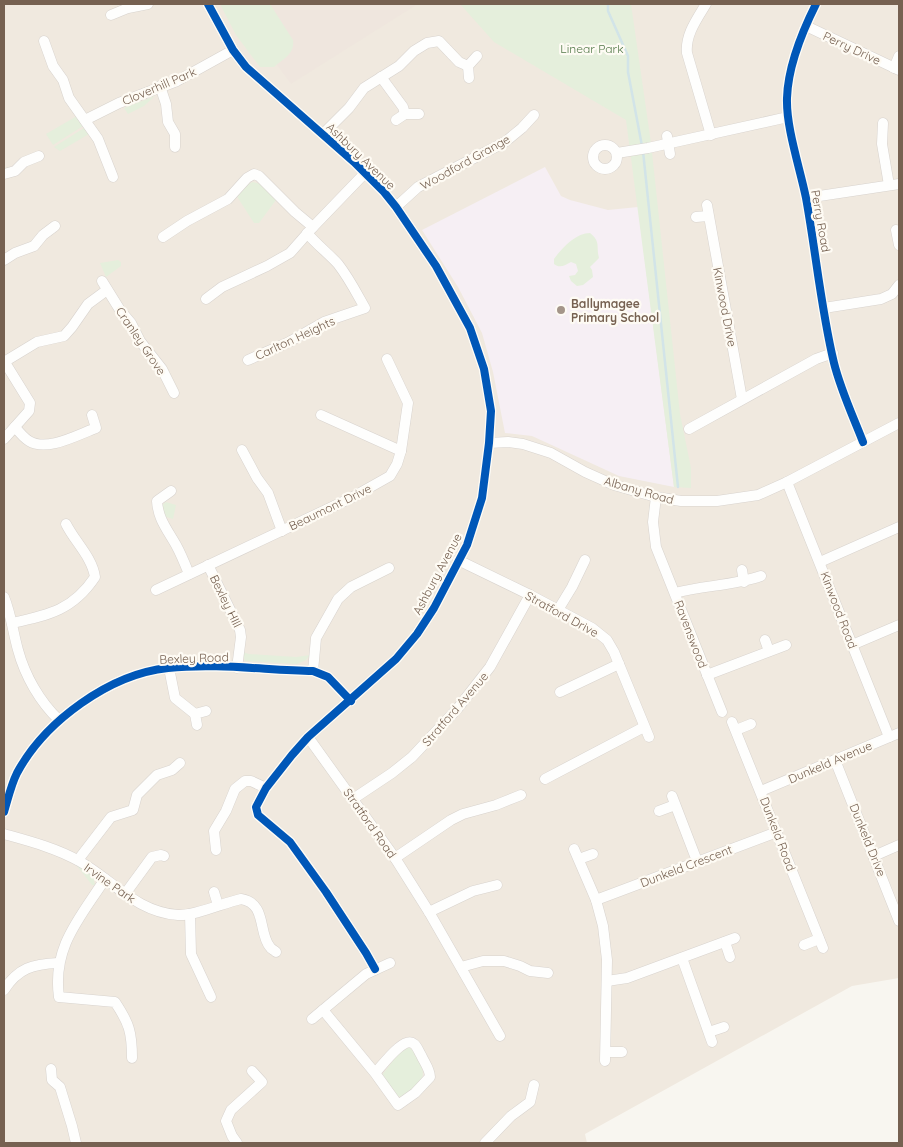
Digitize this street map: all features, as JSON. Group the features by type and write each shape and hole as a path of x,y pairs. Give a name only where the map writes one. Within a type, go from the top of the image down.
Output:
{"street":[{"path":"111,16 128,8 148,4"},
{"name":"Ashbury Avenue","path":"208,4 233,50 246,66 365,173 396,207 436,266 470,328 484,369 490,411 489,443 482,498 467,545 434,608 417,634 396,659 351,701 308,737 292,754 266,788 256,807 258,815 290,842 326,892 375,969"},
{"path":"706,4 690,32 686,44 711,135"},
{"name":"Perry Road","path":"816,4 806,26 790,75 787,96 788,117 806,198 832,353 846,402 863,442"},
{"name":"Perry Drive","path":"806,26 897,69"},
{"path":"44,41 53,66 63,80 69,98 98,139 113,176"},
{"path":"323,134 349,108 364,88 399,66 414,51 427,43 439,41 459,62 468,66"},
{"name":"Cloverhill Park","path":"85,120 119,103 177,81 233,50"},
{"path":"469,78 468,66 477,56"},
{"path":"897,69 899,56"},
{"path":"382,77 406,114"},
{"path":"160,86 166,104 168,122 175,134 175,147"},
{"path":"396,120 406,114 419,114"},
{"name":"Woodford Grange","path":"396,207 418,187 505,142 534,115"},
{"path":"617,153 669,145 788,117"},
{"path":"806,198 894,184 882,144 883,123"},
{"path":"4,174 15,171 24,162 39,156"},
{"path":"206,299 222,287 290,253 365,173"},
{"name":"Carlton Heights","path":"163,237 187,220 228,199 247,178 254,174 259,176 310,230 319,248 337,263 350,281 365,308 324,322 289,342 248,360"},
{"name":"Kinwood Drive","path":"707,205 742,399"},
{"path":"696,217 708,216"},
{"path":"4,260 15,253 34,246 43,235 55,226"},
{"path":"896,230 899,245"},
{"path":"824,308 881,299 892,294 899,284"},
{"name":"Cranley Grove","path":"4,439 29,411 30,403 4,362 37,342 64,336 104,286 131,323 144,347 162,369 174,393"},
{"path":"689,429 816,359 832,353"},
{"name":"Beaumont Drive","path":"156,590 351,498 390,476 401,452 408,403 387,359"},
{"path":"15,427 28,441 42,446 53,444 96,428 92,415"},
{"path":"321,415 401,452"},
{"name":"Albany Road","path":"489,443 508,442 523,444 551,453 585,472 614,485 656,497 681,501 717,501 758,495 787,482 899,423"},
{"path":"242,450 257,478 268,493 282,531"},
{"name":"Kinwood Road","path":"787,482 852,645 894,735"},
{"path":"171,491 157,501 157,509 161,523 176,544 189,574"},
{"name":"Ravenswood","path":"656,497 653,522 656,547 722,712"},
{"path":"12,623 43,616 69,605 88,588 95,577 94,566 73,538 66,524"},
{"path":"820,562 899,527"},
{"name":"Stratford Drive","path":"458,560 592,628 608,640 649,737"},
{"path":"558,610 585,560"},
{"name":"Bexley HIll","path":"208,566 240,630 241,637 237,668"},
{"path":"313,671 316,638 338,598 351,587 389,568"},
{"path":"742,570 744,582"},
{"name":"Ravenswood","path":"675,593 706,586 744,582 761,576"},
{"name":"Stratford Avenue","path":"353,799 412,757 458,708 490,667 530,595"},
{"path":"4,597 18,652 28,678 38,695 59,720"},
{"path":"852,645 899,625"},
{"path":"765,640 769,651"},
{"name":"Ravenswood","path":"707,675 786,645"},
{"path":"560,692 619,664"},
{"path":"169,668 175,698 196,714 197,725"},
{"name":"Bexley Road","path":"4,812 14,779 28,756 59,720 87,700 134,675 169,668 313,671 328,677 351,701"},
{"path":"196,714 206,711"},
{"name":"Dunkeld Road","path":"751,724 734,726 821,944 804,945"},
{"path":"545,778 644,726"},
{"name":"Dunkeld Avenue","path":"761,791 894,735"},
{"name":"Stratford Road","path":"308,737 395,858 461,966 500,1036"},
{"name":"Dunkeld Drive","path":"835,760 899,921"},
{"path":"78,860 111,817 133,810 137,795 157,776 172,770 180,763"},
{"path":"4,776 14,779"},
{"path":"216,850 214,831 226,811 238,784 252,781 266,788"},
{"path":"395,858 463,814 496,806 521,796"},
{"path":"660,811 674,801 697,861"},
{"name":"Dunkeld Crescent","path":"596,900 777,832"},
{"name":"Irvine Park","path":"4,834 57,850 78,860 125,894 157,911 179,915 190,914 241,899 247,900 253,904 260,918 269,947 276,952"},
{"path":"874,856 899,845"},
{"path":"574,849 596,900 604,926 607,981 606,1056 622,1052"},
{"path":"125,894 152,857 160,854 164,856"},
{"path":"579,859 593,854"},
{"path":"105,879 67,938 58,963 57,986 59,997 115,1002 127,1020 132,1038 132,1058"},
{"path":"429,912 473,891 497,886"},
{"path":"214,892 218,905"},
{"path":"190,914 191,954 211,997"},
{"path":"607,981 627,978 730,940 730,956"},
{"path":"682,958 710,1037 724,1027"},
{"path":"461,966 483,961 504,961 530,970 548,973"},
{"path":"4,990 15,977 28,967 58,963"},
{"path":"312,1019 366,974 390,963"},
{"path":"323,1010 398,1105 415,1093 430,1077 430,1072 418,1049 410,1042 404,1043 397,1048 375,1074"},
{"path":"51,1069 52,1080 60,1087 76,1143"},
{"path":"237,1143 226,1121 231,1110 262,1082 252,1071"},
{"path":"485,1143 510,1116 530,1102 534,1085"}],"shaded area":[{"path":"4,4 899,4 899,978 852,986 585,1134 587,1143 4,1143"},
{"path":"232,4 418,4 291,84"},
{"name":"Ballymagee Primary School","path":"545,167 561,196 570,200 608,210 638,207 674,487 619,476 532,436 505,433 493,372 482,333 458,287 422,230"}],"green space":[{"path":"220,4 270,4 293,40 290,53 274,67 260,67 236,35"},
{"name":"Linear Park","path":"460,4 631,4 651,143 680,414 691,468 691,488 674,487 626,120 494,42"},
{"path":"155,96 144,106 128,114 124,108"},
{"path":"77,116 83,126 53,145 46,134"},
{"path":"84,128 89,134 60,151 54,147"},
{"path":"253,182 260,184 276,200 259,223 254,223 236,195"},
{"path":"590,233 597,242 599,258 590,267 593,277 583,285 577,286 571,281 569,276 575,275 578,271 576,264 571,262 558,266 554,264 554,259 575,238"},
{"path":"118,260 121,262 121,266 106,277 100,263"},
{"path":"166,502 176,505 173,519 163,516 162,505"},
{"path":"242,652 296,657 310,655 306,660 297,664 245,661"},
{"path":"78,865 93,875 95,885 92,885"},
{"path":"408,1047 418,1059 423,1072 422,1077 418,1085 403,1097 396,1096 382,1075 402,1049"}],"waterway":[{"path":"608,4 608,11 628,56 628,72 642,146"},
{"path":"643,151 678,487"}],"cycle path":[{"path":"208,4 233,50 246,67 354,162 396,207 436,266 470,328 484,369 491,411 489,443 482,498 467,545 434,608 417,634 396,659 308,737 266,788 256,807 258,815 290,842 326,892 375,969"},
{"path":"816,4 793,62 788,86 787,110 806,198 834,363 863,442"},
{"path":"4,812 17,773 29,754 44,736 81,703 102,690 146,672 168,668 204,666 313,671 328,677 351,701"}],"place":[{"name":"Ballymagee Primary School","path":"561,310"}]}
